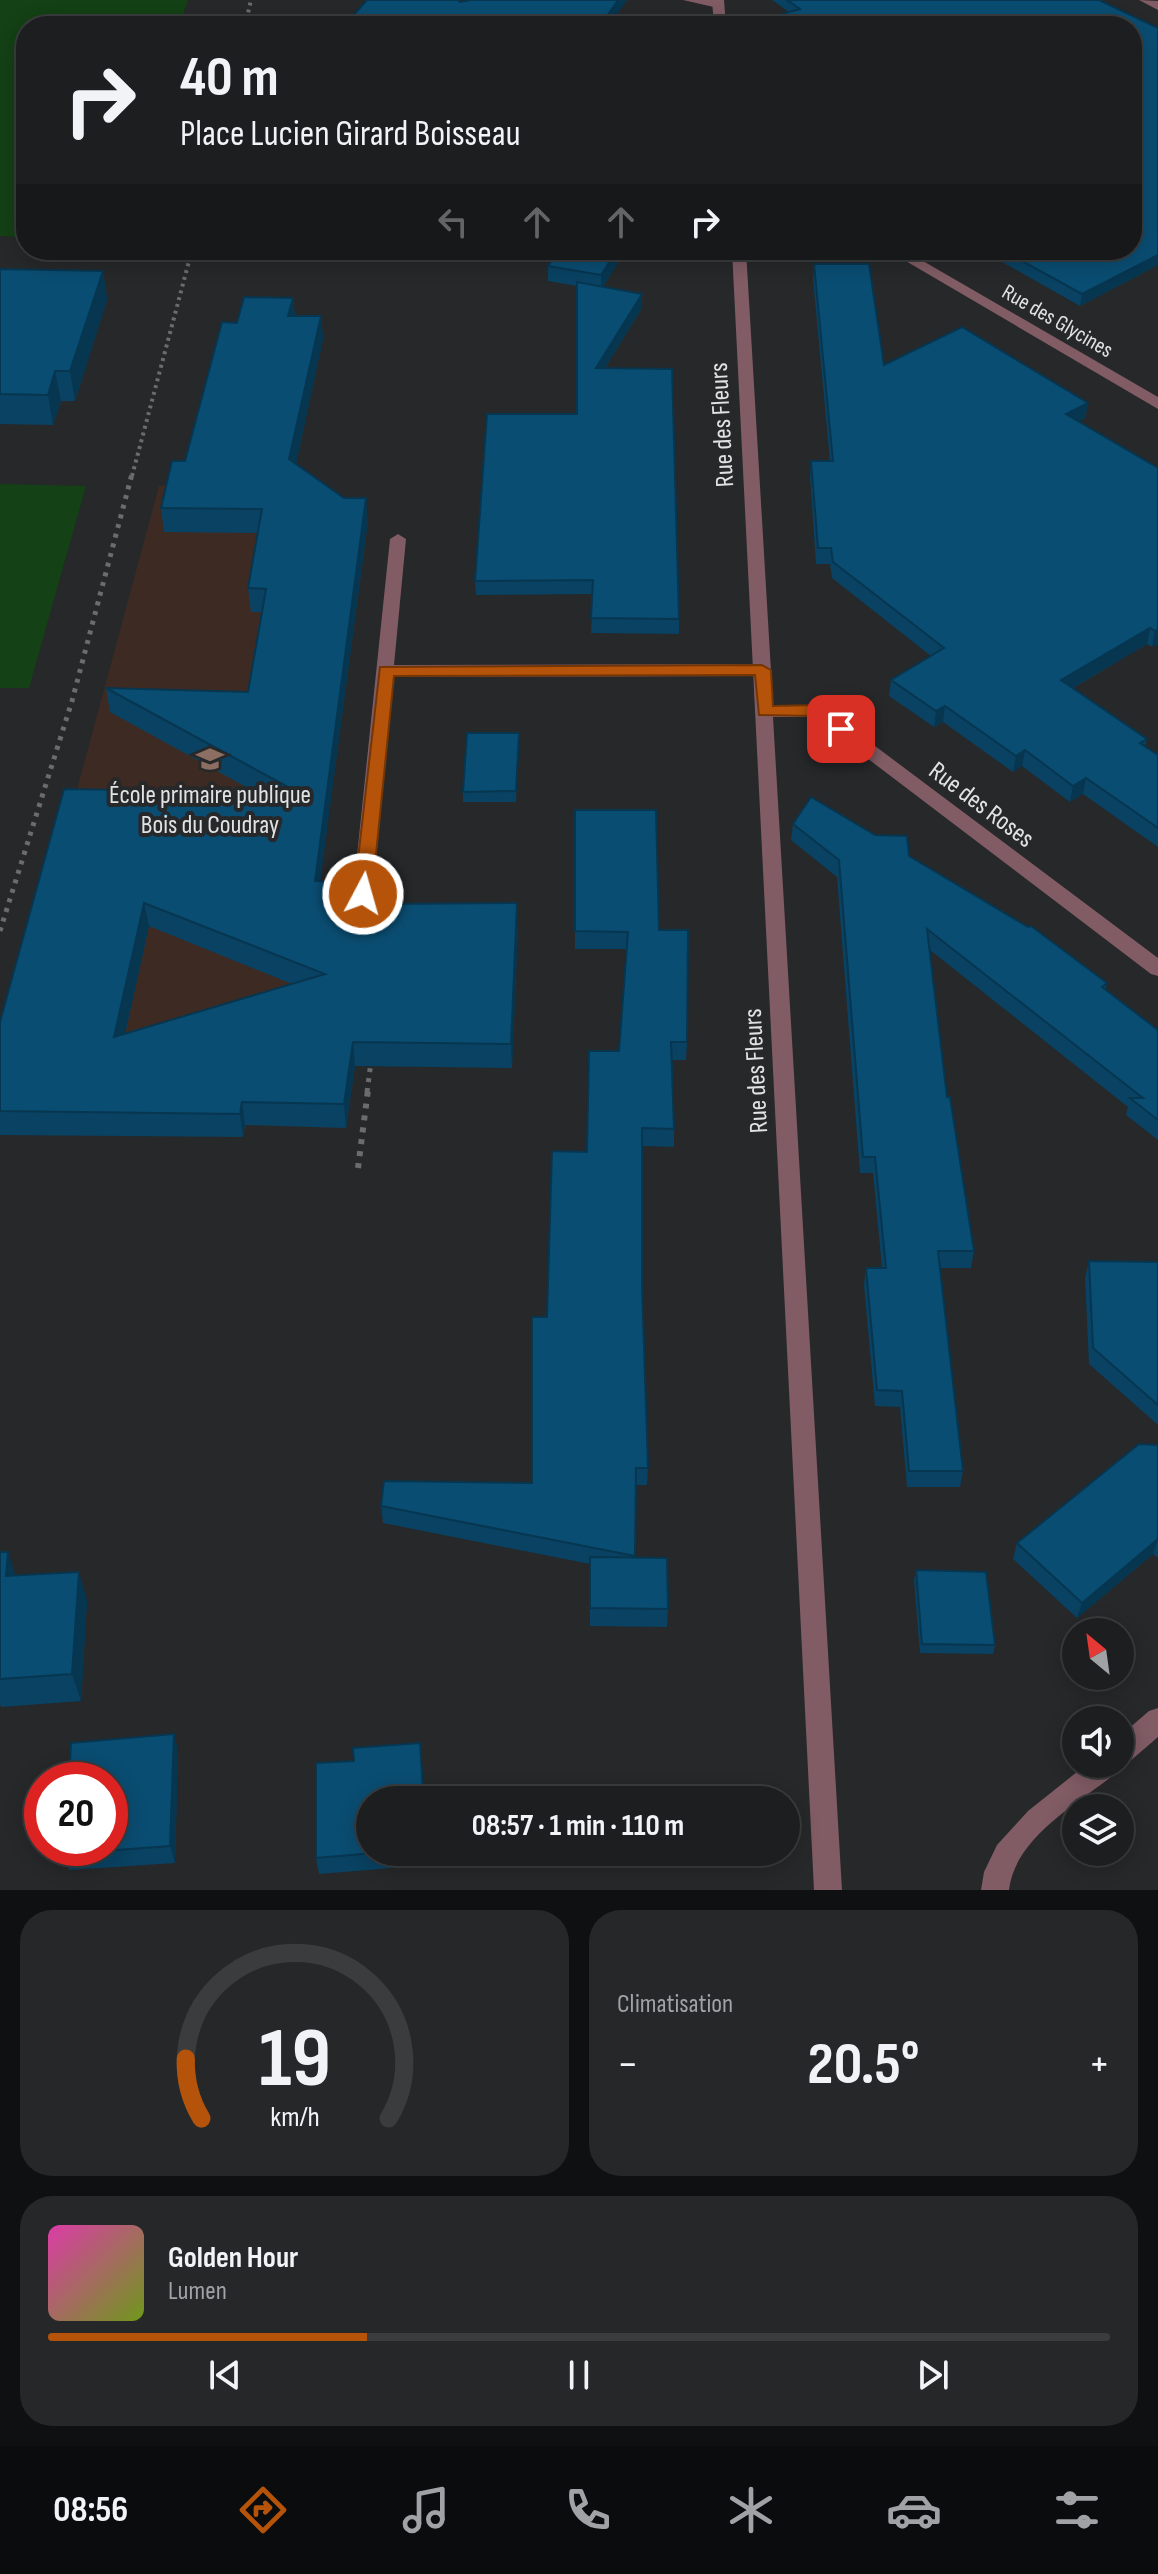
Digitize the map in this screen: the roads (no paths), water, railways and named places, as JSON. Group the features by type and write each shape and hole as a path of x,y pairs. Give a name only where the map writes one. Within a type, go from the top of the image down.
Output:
{"street":[{"path":"689,0 718,2"},
{"path":"1145,0 1158,6"},
{"name":"Rue des Fleurs","path":"740,260 828,1890"},
{"name":"Rue des Glycines","path":"911,260 1158,404"},
{"path":"363,894 398,539"},
{"path":"386,671 762,670"},
{"name":"Rue des Roses","path":"765,711 817,711 1158,969"},
{"path":"1134,1741 1158,1720"},
{"path":"995,1890 994,1878 1010,1846 1090,1778"}],"place":[{"name":"École primaire publique Bois du Coudray","path":"210,759"}]}
